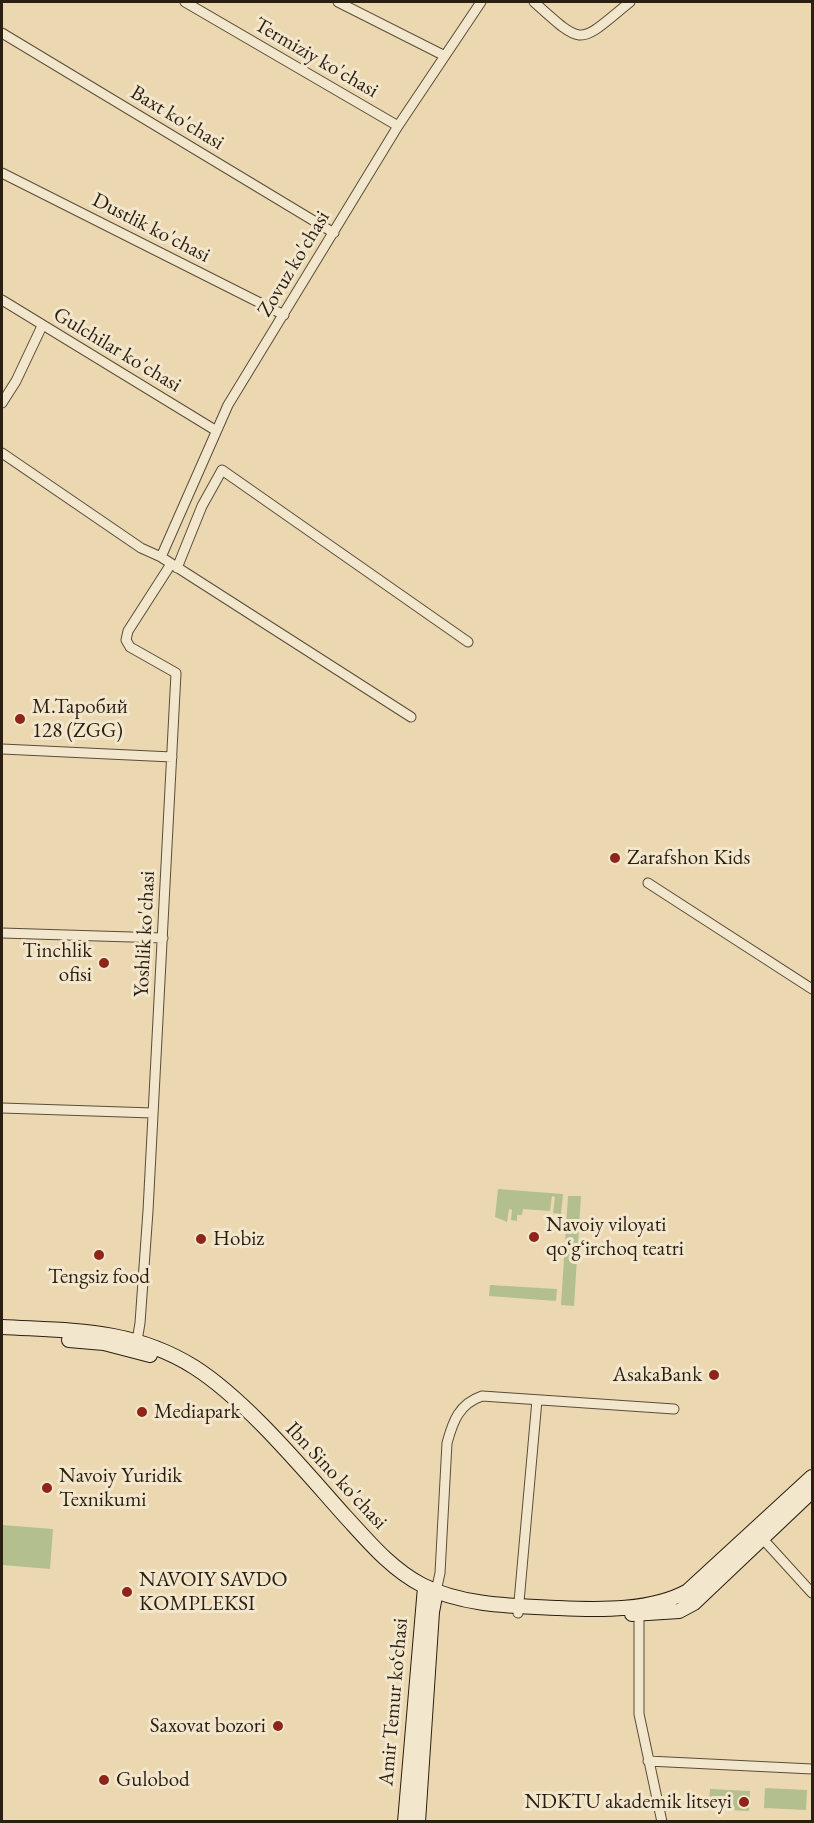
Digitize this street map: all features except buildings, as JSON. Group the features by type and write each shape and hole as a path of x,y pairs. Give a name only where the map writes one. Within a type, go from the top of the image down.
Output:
{"main road":[{"path":"2,1328 101,1332 137,1345 184,1371 212,1390 236,1411 376,1562 402,1583 486,1610 518,1610 586,1616 639,1609 679,1611 694,1602 813,1491"},
{"path":"2,1336 137,1345"},
{"path":"639,1609 688,1592 813,1477"},
{"name":"Amir Temur ko‘chasi","path":"405,1821 430,1592"},
{"name":"Amir Temur ko‘chasi","path":"418,1821 430,1592"}],"street":[{"name":"Termiziy ko'chasi","path":"185,2 398,126"},
{"path":"338,2 445,56"},
{"name":"Zovuz ko'chasi","path":"161,557 215,430 398,126 481,2"},
{"path":"534,2 564,29 577,36 589,35 630,2"},
{"name":"Baxt ko'chasi","path":"2,33 334,233"},
{"name":"Dustlik ko'chasi","path":"2,173 284,315"},
{"name":"Gulchilar ko'chasi","path":"2,300 215,430"},
{"path":"2,403 16,381 42,326"},
{"path":"2,453 141,548 161,557 411,717"},
{"path":"174,566 222,470 468,642"},
{"name":"Yoshlik ko'chasi","path":"137,1345 153,1113 176,673 130,647 126,640 128,631 174,566"},
{"path":"2,749 172,757"},
{"path":"648,883 813,989"},
{"path":"2,933 163,938"},
{"path":"2,1108 153,1113"},
{"path":"430,1592 440,1573 447,1443 452,1423 460,1408 482,1396 674,1408"},
{"path":"518,1610 537,1401"},
{"path":"762,1538 813,1593"},
{"path":"639,1609 639,1714 662,1821"},
{"path":"648,1761 813,1769"}],"green space":[{"path":"498,1189 563,1194 561,1214 553,1213 555,1197 552,1196 550,1211 523,1209 522,1215 517,1215 517,1221 511,1220 512,1210 509,1209 507,1222 495,1217"},
{"path":"568,1196 581,1196 574,1306 561,1305"},
{"path":"490,1285 557,1289 556,1301 489,1296"},
{"path":"2,1525 53,1529 50,1569 2,1565"},
{"path":"765,1788 807,1790 806,1810 764,1808"},
{"path":"710,1789 750,1791 749,1811 709,1809"}],"place":[{"name":"М.Таробий 128 (ZGG)","path":"20,719"},
{"name":"Zarafshon Kids","path":"615,858"},
{"name":"Tinchlik ofisi","path":"104,963"},
{"name":"Navoiy viloyati qoʻgʻirchoq teatri","path":"534,1237"},
{"name":"Hobiz","path":"201,1239"},
{"name":"Tengsiz food","path":"99,1255"},
{"name":"AsakaBank","path":"714,1375"},
{"name":"Mediapark","path":"142,1412"},
{"name":"Navoiy Yuridik Texnikumi","path":"47,1488"},
{"name":"NAVOIY SAVDO KOMPLEKSI","path":"127,1592"},
{"name":"Saxovat bozori","path":"278,1726"},
{"name":"Gulobod","path":"104,1780"},
{"name":"NDKTU akademik litseyi","path":"744,1802"}]}
